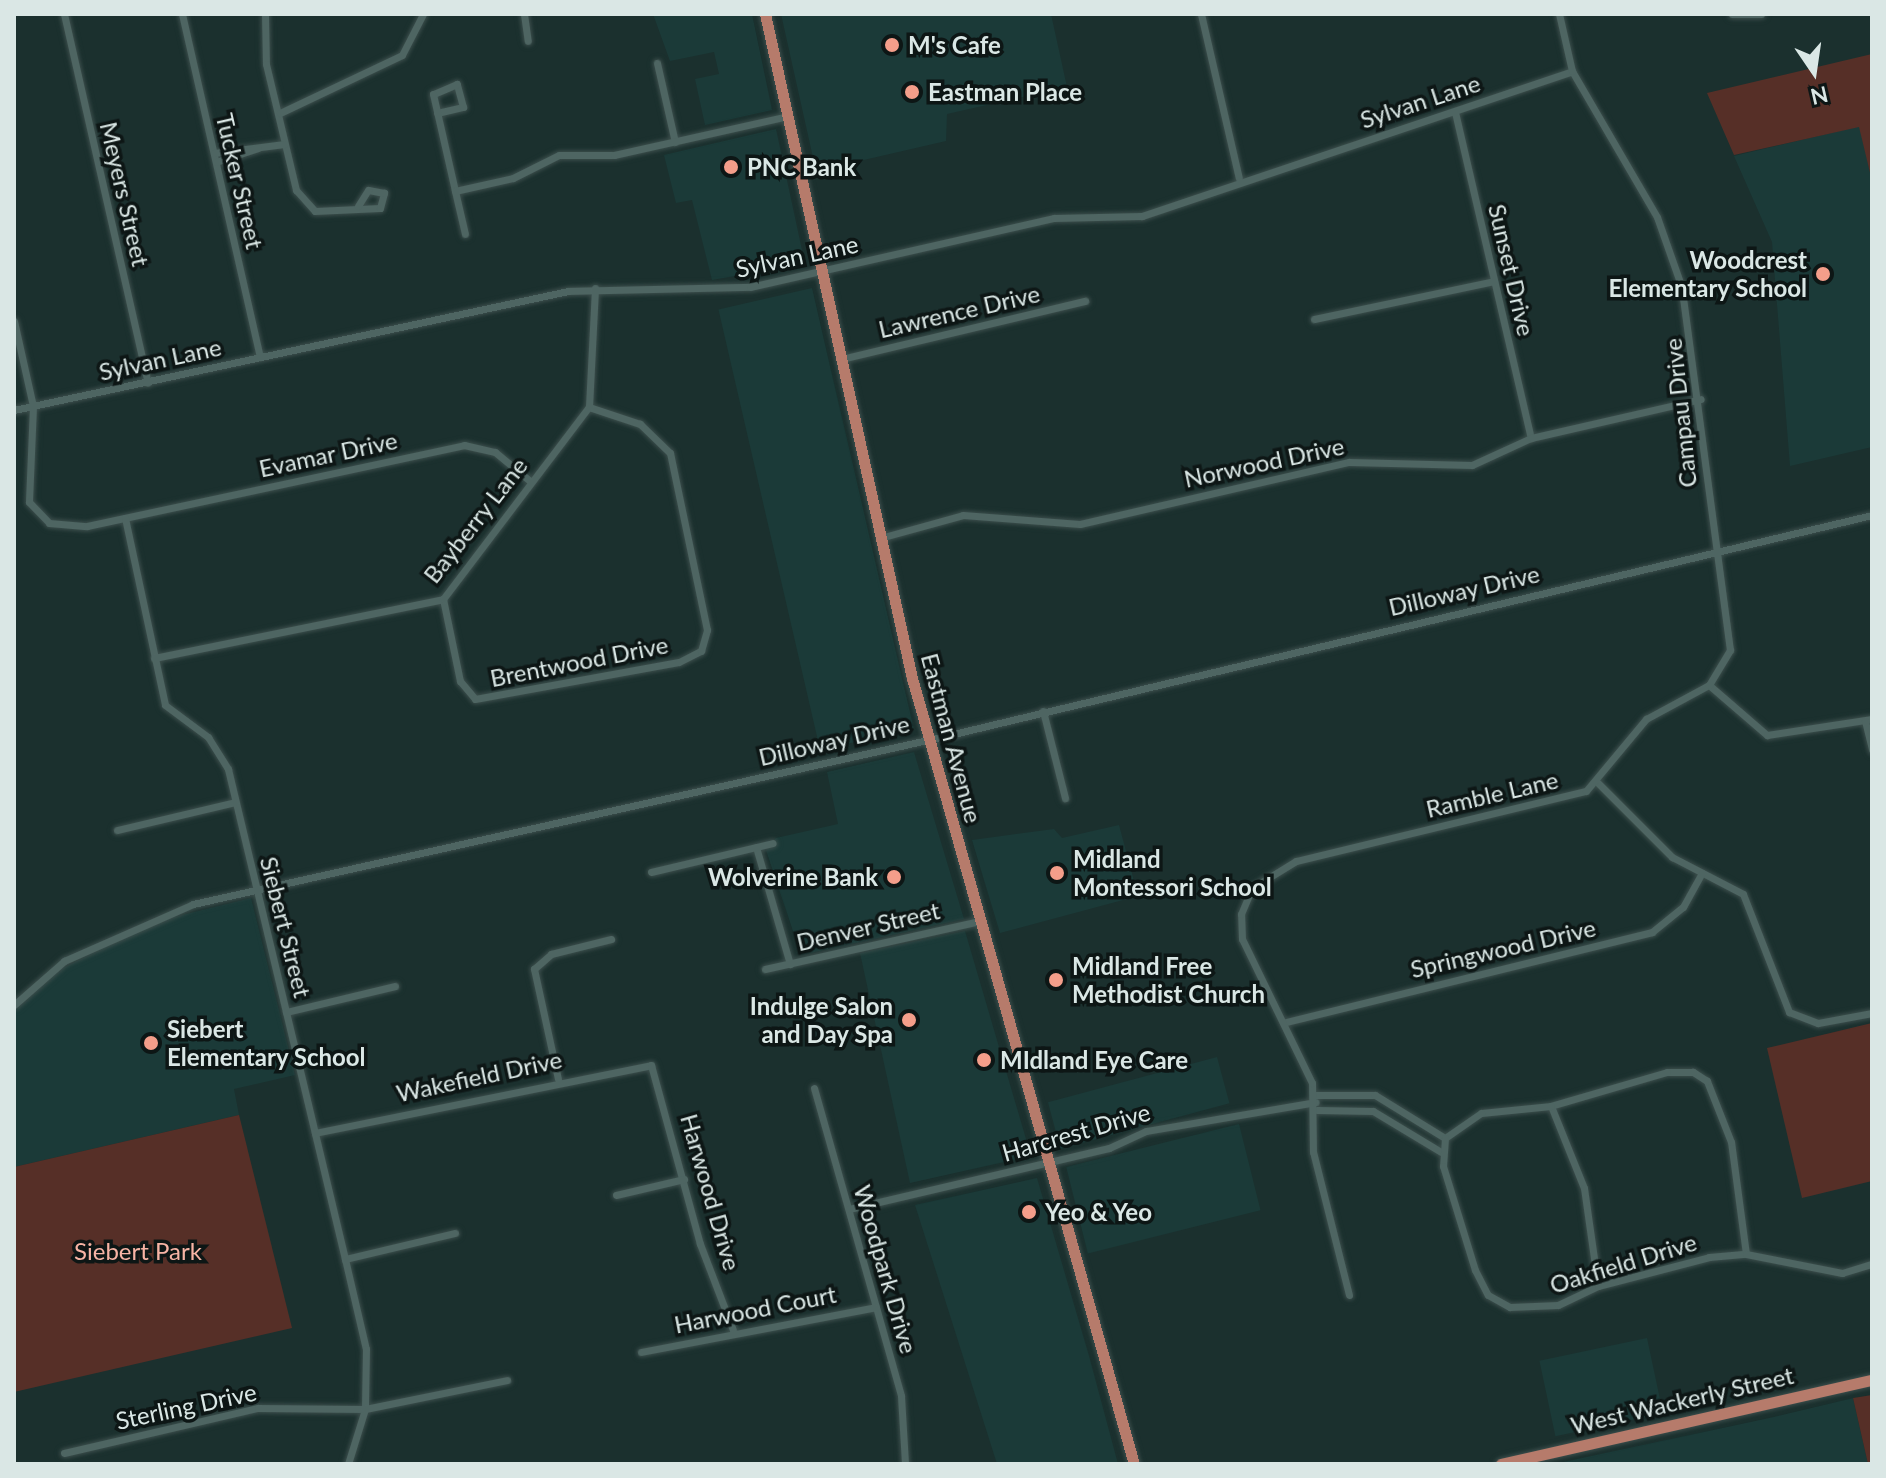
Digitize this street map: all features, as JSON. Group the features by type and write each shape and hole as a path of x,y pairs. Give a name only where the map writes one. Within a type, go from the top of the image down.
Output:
{"main road":[{"name":"Eastman Avenue","path":"765,14 880,538 929,739 1134,1464"},
{"name":"West Wackerly Street","path":"1501,1464 1872,1380"}],"street":[{"name":"Meyers Street","path":"64,14 148,383"},
{"name":"Tucker Street","path":"182,14 260,357"},
{"path":"265,14 266,64 296,190 315,211 358,206"},
{"path":"280,113 402,55 423,14"},
{"path":"524,14 528,41"},
{"path":"1201,14 1239,178"},
{"name":"Campau Drive","path":"1559,14 1572,71 1657,217 1682,288 1701,399 1718,550 1732,630 1730,650 1709,685"},
{"path":"1732,14 1761,14"},
{"path":"657,63 675,142"},
{"name":"Sylvan Lane","path":"14,410 595,288 714,291 822,272 1054,218 1142,216 1239,178 1455,112 1572,71"},
{"path":"437,113 463,107 457,84 433,94 437,113 465,234"},
{"name":"Sunset Drive","path":"1455,112 1531,438"},
{"path":"455,191 513,178 559,155 614,155 788,116"},
{"path":"215,158 284,144"},
{"path":"1314,319 1494,281"},
{"path":"589,407 595,288"},
{"name":"Lawrence Drive","path":"841,359 1085,301"},
{"name":"Evamar Drive","path":"14,321 33,406 27,486 37,514 68,529 464,445 495,452 530,481"},
{"name":"Norwood Drive","path":"880,538 963,515 1080,524 1349,462 1472,465 1531,438 1701,399"},
{"name":"Bayberry Lane","path":"154,658 443,599 589,407"},
{"name":"Brentwood Drive","path":"443,599 460,681 475,699 664,665 701,651 707,630 670,453 640,424 589,407"},
{"name":"Dilloway Drive","path":"14,1005 64,961 169,911 256,888 929,739 1872,515"},
{"name":"Siebert Street","path":"125,518 165,705 220,752 235,802 345,1259 366,1349 365,1409 348,1464"},
{"path":"1709,685 1767,735 1868,720 1872,750"},
{"name":"Ramble Lane","path":"1286,1022 1242,939 1241,914 1252,888 1296,861 1565,798 1598,783 1646,719 1709,685"},
{"path":"1043,711 1065,798"},
{"path":"1598,783 1644,836 1702,873 1743,894 1761,925 1782,1004 1818,1023 1872,1013"},
{"path":"117,830 235,802"},
{"path":"651,872 773,843"},
{"path":"756,847 790,964"},
{"name":"Springwood Drive","path":"1286,1022 1652,932 1683,907 1702,873"},
{"name":"Denver Street","path":"765,969 980,921"},
{"path":"558,1079 534,969 551,954 611,939"},
{"path":"286,1012 395,986"},
{"path":"1286,1022 1316,1102 1313,1152 1349,1295"},
{"name":"Wakefield Drive","path":"315,1133 558,1079 651,1065"},
{"name":"Harwood Drive","path":"651,1065 733,1330"},
{"path":"1316,1102 1373,1111 1441,1152 1445,1138 1481,1113 1551,1106 1667,1072 1707,1081 1735,1157 1746,1254"},
{"name":"Woodpark Drive","path":"814,1088 905,1411 905,1464"},
{"path":"1316,1102 1375,1095 1445,1138"},
{"name":"Harcrest Drive","path":"849,1209 1048,1162 1146,1131 1316,1102"},
{"path":"1551,1106 1584,1188 1598,1286"},
{"name":"Oakfield Drive","path":"1441,1152 1488,1295 1510,1307 1542,1308 1598,1286 1746,1254 1842,1273 1872,1264"},
{"path":"616,1195 684,1179"},
{"path":"345,1259 455,1233"},
{"name":"Harwood Court","path":"641,1352 733,1330 876,1307"},
{"name":"Sterling Drive","path":"64,1453 258,1408 365,1409 507,1380"}],"shaded area":[{"path":"653,14 752,14 772,110 705,125 695,79 719,74 714,52 670,61"},
{"path":"781,14 1051,14 1067,87 947,114 946,141 816,171"},
{"name":"Woodcrest Elementary School","path":"1860,126 1872,181 1872,447 1790,466 1772,242 1734,156"},
{"path":"776,129 805,264 712,280 692,200 676,203 664,155"},
{"path":"812,288 914,728 820,750 718,310"},
{"path":"914,752 964,919 801,955 766,850 776,838 838,824 827,772"},
{"name":"Midland Montessori School","path":"1119,825 1138,896 1000,933 972,840 1054,829 1062,838"},
{"name":"Siebert Elementary School","path":"251,898 295,1075 234,1089 239,1115 14,1167 14,1011 59,970 99,950 170,918"},
{"path":"965,931 1031,1156 910,1183 860,953"},
{"path":"1217,1057 1229,1103 1060,1149 1048,1102"},
{"path":"1239,1124 1261,1210 1088,1253 1066,1167"},
{"path":"1037,1178 1118,1464 997,1464 915,1205"},
{"path":"1647,1338 1663,1413 1555,1436 1539,1361"},
{"path":"1853,1398 1868,1464 1554,1464 1774,1417"}],"green space":[{"path":"1872,54 1872,181 1859,127 1734,155 1707,93"},
{"path":"1872,1023 1872,1181 1802,1198 1767,1048"},
{"name":"Siebert Park","path":"239,1115 292,1328 14,1392 14,1167"},
{"path":"1872,1395 1872,1464 1868,1464 1853,1398"}],"place":[{"name":"M's Cafe","path":"892,45"},
{"name":"Eastman Place","path":"912,92"},
{"name":"PNC Bank","path":"731,167"},
{"name":"Woodcrest Elementary School","path":"1823,274"},
{"name":"Midland Montessori School","path":"1057,873"},
{"name":"Wolverine Bank","path":"894,877"},
{"name":"Midland Free Methodist Church","path":"1056,980"},
{"name":"Indulge Salon and Day Spa","path":"909,1020"},
{"name":"Siebert Elementary School","path":"151,1043"},
{"name":"MIdland Eye Care","path":"984,1060"},
{"name":"Yeo & Yeo","path":"1029,1212"}]}
